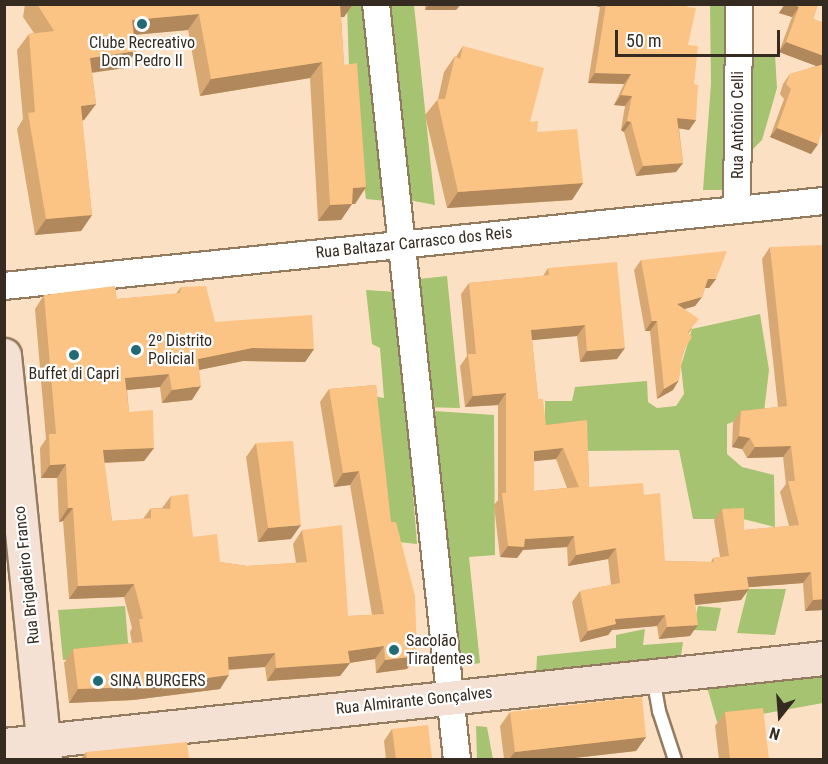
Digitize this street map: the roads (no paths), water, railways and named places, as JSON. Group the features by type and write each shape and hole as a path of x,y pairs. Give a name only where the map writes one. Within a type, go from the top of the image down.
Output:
{"street":[{"path":"376,4 457,759"},
{"name":"Rua Antônio Celli","path":"737,210 739,4"},
{"name":"Rua Baltazar Carrasco dos Reis","path":"4,286 824,201"},
{"name":"Rua Brigadeiro Franco","path":"4,355 44,750"},
{"name":"Rua Almirante Gonçalves","path":"4,745 44,750 450,697 824,658"}],"lane":[{"path":"653,676 659,711 675,759"}],"place":[{"name":"Clube Recreativo Dom Pedro II","path":"142,24"},
{"name":"2º Distrito Policial","path":"136,350"},
{"name":"Buffet di Capri","path":"74,355"},
{"name":"Sacolão Tiradentes","path":"394,650"},
{"name":"SINA BURGERS","path":"98,681"}]}
